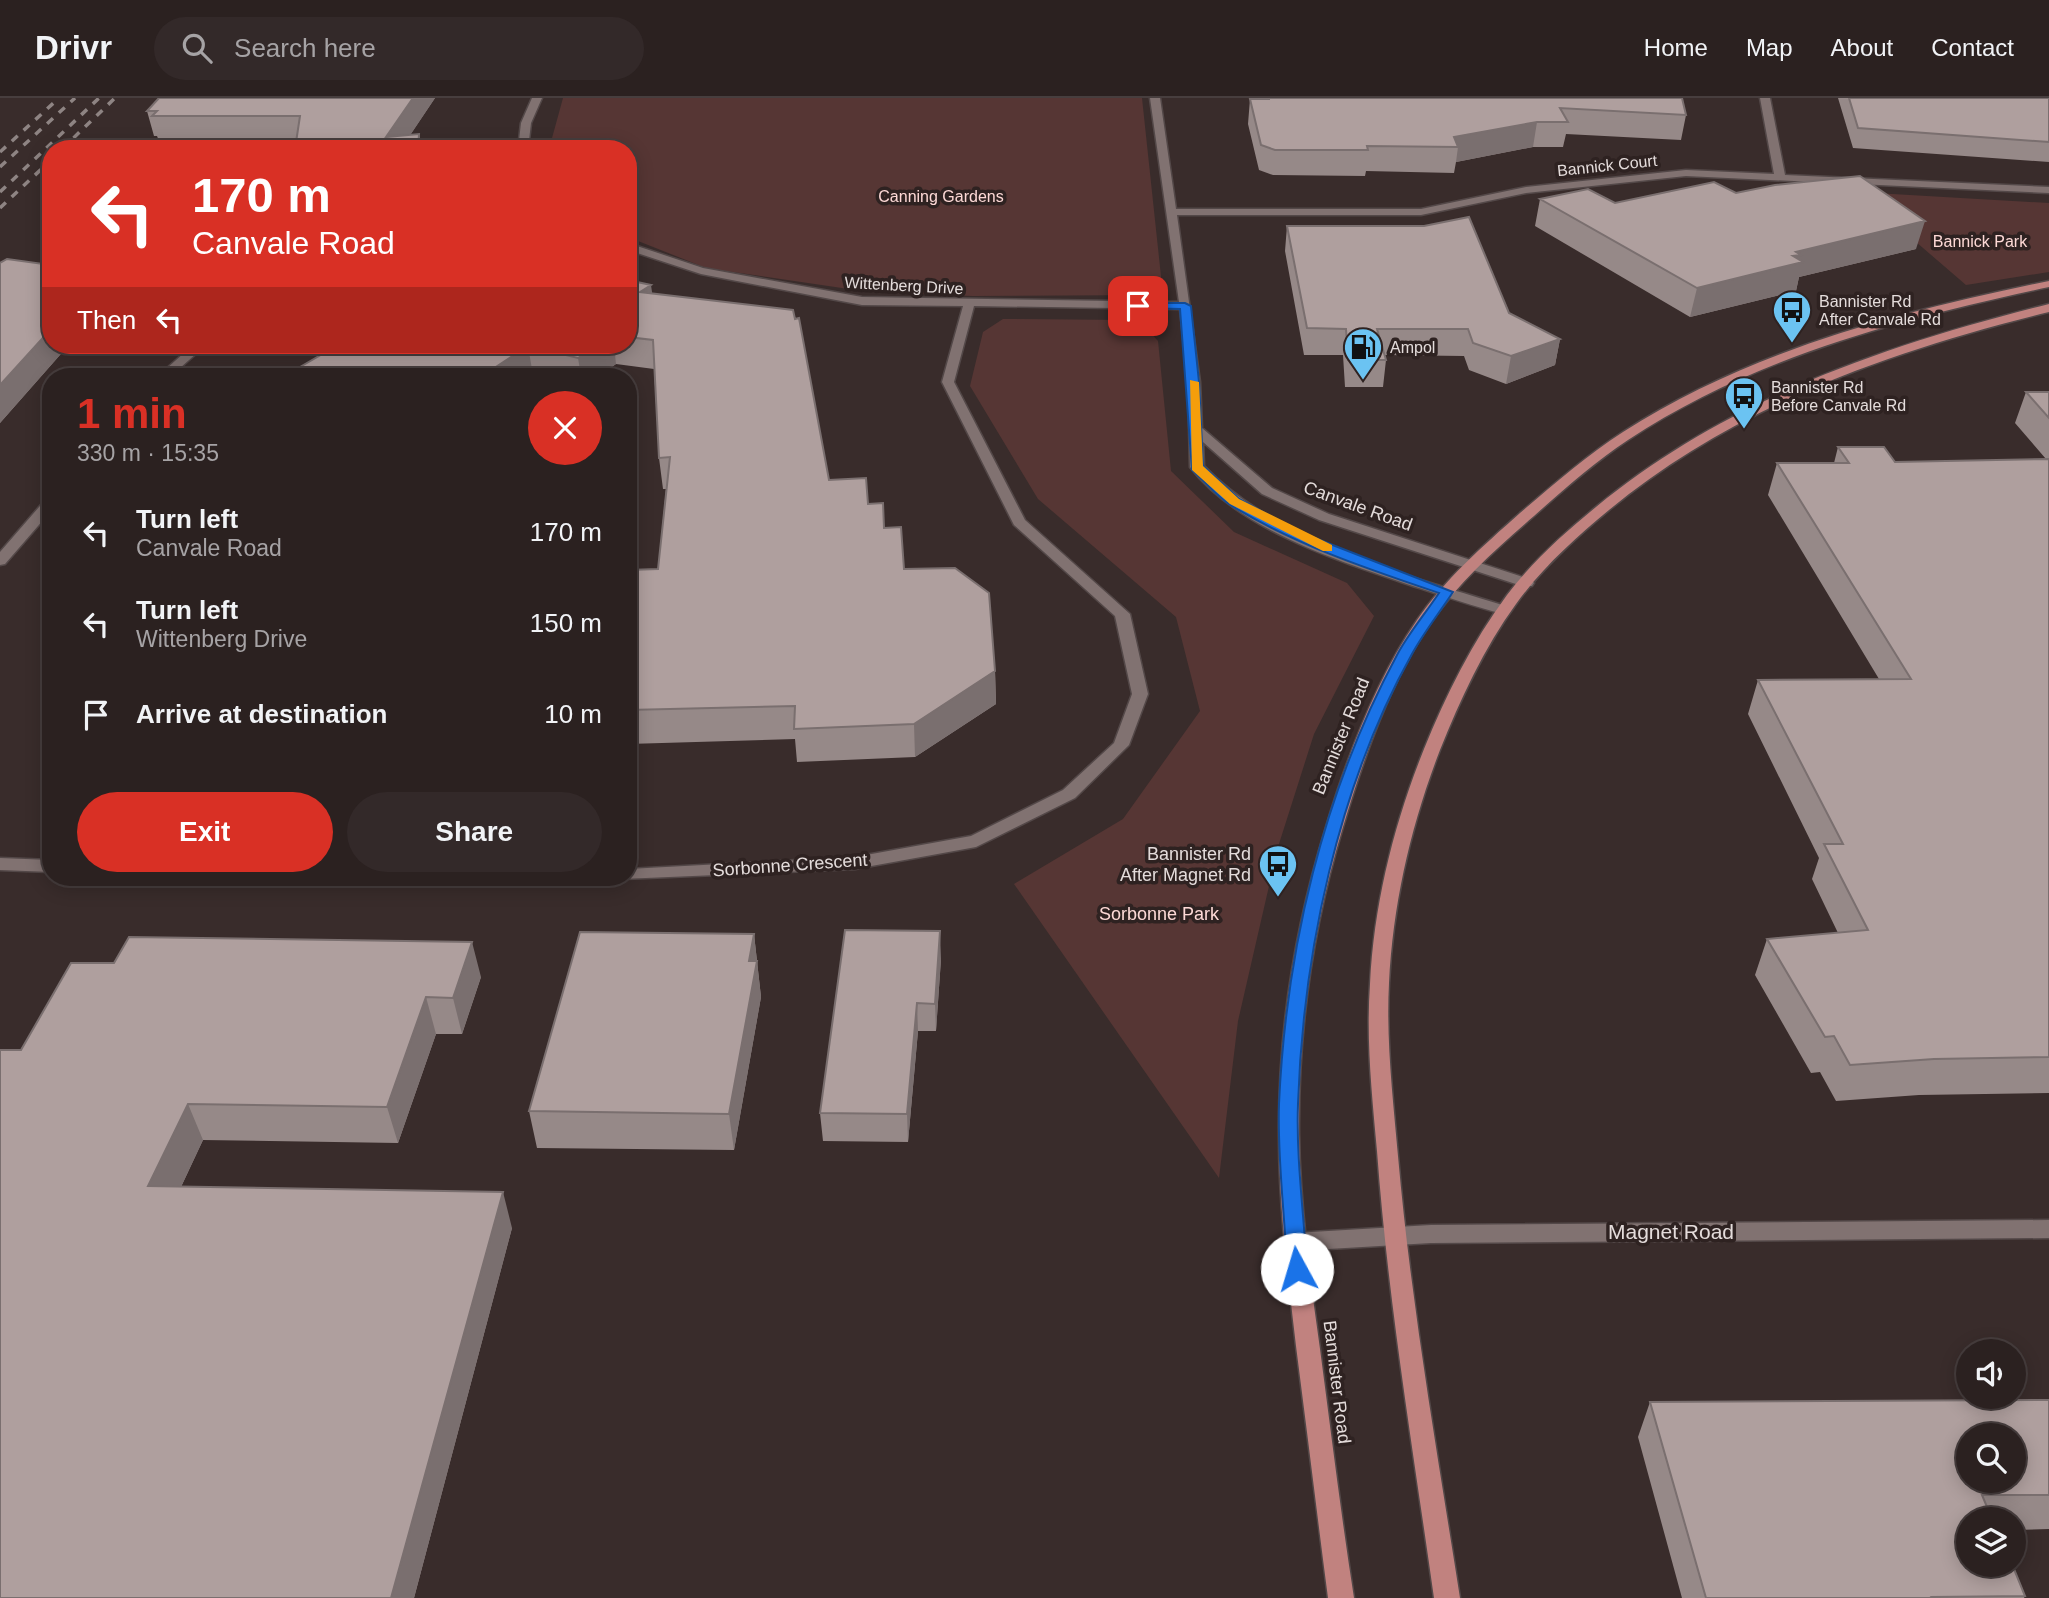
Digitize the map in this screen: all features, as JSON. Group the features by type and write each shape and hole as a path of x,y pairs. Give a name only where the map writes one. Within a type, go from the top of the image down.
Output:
{"main road":[{"name":"Bannister Road","path":"1340,1598 1294,1242 1288,1106 1296,1004 1333,822 1353,766 1416,632 1471,565 1574,473 1616,443 1722,385 1863,329 1978,298 2049,285"},
{"path":"1447,1598 1393,1235 1378,1020 1383,948 1398,844 1419,780 1447,714 1504,610 1553,552 1625,489 1709,433 1761,405 1831,373 1902,347 2049,308"}],"street":[{"path":"524,140 526,123 537,98"},
{"path":"1155,98 1194,382 1197,467 1234,502 1297,536 1368,565 1504,610"},
{"path":"1765,98 1780,176"},
{"name":"Bannick Court","path":"1171,212 1421,212 1526,190 1686,173 2049,190"},
{"name":"Wittenberg Drive","path":"637,249 701,271 862,301 1185,306"},
{"name":"Sorbonne Crescent","path":"637,875 855,863 976,841 1069,794 1121,745 1140,694 1122,614 1019,522 948,382 969,304"},
{"path":"173,368 190,354"},
{"name":"Canvale Road","path":"1195,429 1267,491 1324,517 1527,583"},
{"path":"0,561 42,512"},
{"path":"0,864 42,866"},
{"name":"Magnet Road","path":"1294,1242 1393,1235 2049,1229"}],"green space":[{"name":"Canning Gardens","path":"563,98 1142,98 1163,295 973,296 869,292 706,268 637,241 637,140 551,140"},
{"name":"Bannick Park","path":"1858,192 2049,203 2049,272 1966,285"},
{"name":"Sorbonne Park","path":"1003,319 1127,320 1148,330 1158,341 1171,471 1234,532 1347,583 1374,616 1314,734 1278,847 1238,1021 1219,1178 1014,884 1123,819 1200,711 1176,617 1038,499 970,386 983,332"}],"building":[{"path":"159,98 413,98 386,137 419,134 419,140 296,140 300,116 152,116 157,111 147,111"},
{"path":"1682,98 1686,115 1560,108 1568,122 1537,122 1454,137 1458,147 1367,146 1368,150 1275,150 1261,145 1250,99"},
{"path":"1849,98 2049,98 2049,142 1858,128"},
{"path":"1860,176 1925,221 1796,252 1801,255 1793,256 1803,262 1697,288 1540,199 1588,189 1615,203 1714,182 1736,193 1775,185"},
{"path":"1469,217 1509,313 1560,339 1511,356 1473,343 1468,329 1377,329 1386,360 1348,360 1346,329 1307,328 1287,226 1424,226"},
{"path":"7,259 42,264 42,339 0,385 0,263"},
{"path":"637,282 651,285 640,292 793,310 795,319 799,318 829,480 866,478 868,504 883,503 884,528 901,527 904,569 955,568 989,593 995,671 914,724 794,729 795,706 637,710 637,570 658,569 670,457 659,458 653,340 637,338"},
{"path":"322,354 516,354 494,368 300,367"},
{"path":"561,354 584,354 578,358"},
{"path":"2026,392 2049,392 2049,418"},
{"path":"1838,447 1884,447 1895,462 2049,459 2049,1057 1934,1059 1850,1065 1834,1036 1825,1037 1767,939 1868,930 1824,844 1843,844 1758,680 1911,679 1777,463 1849,463"},
{"path":"845,930 940,931 935,1004 917,1003 907,1114 820,1113"},
{"path":"580,932 754,934 749,961 757,961 729,1114 529,1111"},
{"path":"129,937 472,942 453,998 426,997 387,1107 188,1104 148,1186 503,1192 391,1598 0,1598 0,1050 21,1050 71,963 114,963"},
{"path":"1956,1400 1956,1409 2026,1409 2026,1400 2049,1400 2049,1495 1982,1495 1987,1507 1956,1507 1956,1577 2017,1577 2025,1596 1706,1598 1650,1402"}],"railway":[{"path":"0,152 59,98"},
{"path":"0,167 75,98"},
{"path":"55,140 99,98"},
{"path":"71,140 115,98"},
{"path":"0,192 42,152"},
{"path":"0,208 42,168"}],"slow traffic":[{"path":"1194,382 1197,467 1234,502 1297,536 1327,548"}],"place":[{"name":"Bannister Rd After Canvale Rd","path":"1792,344"},
{"name":"Ampol","path":"1363,381"},
{"name":"Bannister Rd Before Canvale Rd","path":"1744,430"},
{"name":"Bannister Rd After Magnet Rd","path":"1278,898"}],"route":[{"path":"1138,306 1185,306 1194,382 1197,467 1234,502 1297,536 1368,565 1447,592 1416,632 1353,766 1333,822 1312,914 1296,1004 1288,1106 1297,1269"}]}
